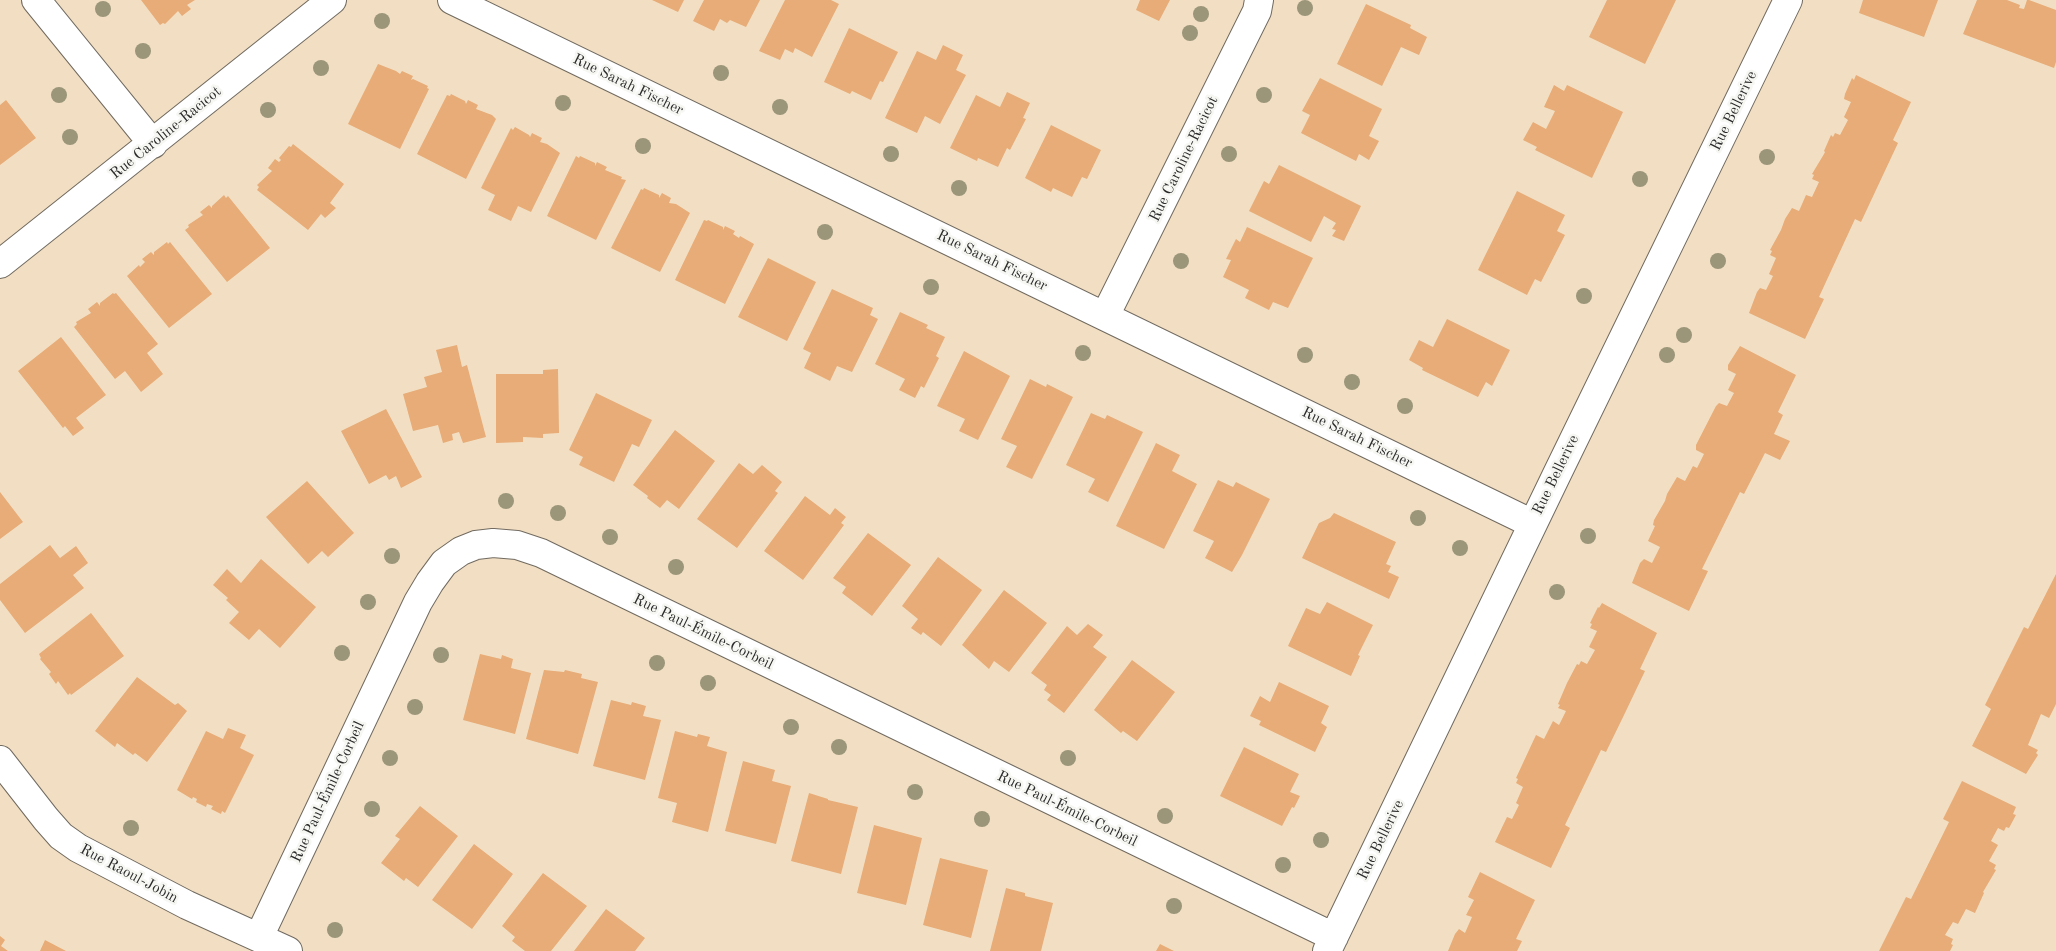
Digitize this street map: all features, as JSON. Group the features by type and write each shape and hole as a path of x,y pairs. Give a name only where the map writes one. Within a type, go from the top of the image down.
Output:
{"street":[{"path":"36,0 153,144"},
{"name":"Rue Caroline-Racicot","path":"0,264 332,0"},
{"name":"Rue Sarah Fischer","path":"452,0 1532,524"},
{"name":"Rue Caroline-Racicot","path":"1105,316 1257,11 1259,0"},
{"name":"Rue Bellerive","path":"1331,944 1532,524 1788,0"},
{"name":"Rue Paul-Émile-Corbeil","path":"260,938 418,602 444,563 461,551 476,545 493,543 517,545 541,553 1331,944"},
{"name":"Rue Raoul-Jobin","path":"0,760 61,836 78,848 188,905 288,951"}],"building":[{"path":"141,0 195,0 187,5 191,9 182,16 178,11 165,24 160,25"},
{"path":"652,0 684,0 678,12"},
{"path":"704,0 760,0 746,27 730,20 727,23 720,19 714,31 693,21"},
{"path":"785,0 831,0 839,4 812,57 795,48 793,53 785,49 780,60 759,51"},
{"path":"1140,0 1170,0 1159,21 1136,10"},
{"path":"1607,0 1676,0 1645,64 1589,37"},
{"path":"1863,0 1938,0 1924,37 1859,13"},
{"path":"1977,0 2007,0 2020,5 2019,8 2024,9 2027,0 2029,0 2056,10 2056,62 2054,68 1963,34"},
{"path":"1366,4 1411,25 1410,28 1427,37 1419,55 1401,47 1382,86 1337,64"},
{"path":"849,28 898,52 883,82 880,81 871,100 852,91 850,94 824,82"},
{"path":"943,45 963,55 956,70 966,75 940,124 925,116 917,133 885,118 917,51 936,60"},
{"path":"378,64 400,74 402,71 413,76 411,80 413,79 428,86 427,88 429,89 400,149 348,124"},
{"path":"1856,75 1911,102 1893,140 1898,143 1861,222 1855,219 1819,297 1824,299 1805,339 1749,313 1757,292 1760,288 1766,290 1773,276 1769,274 1776,258 1770,255 1772,251 1770,250 1785,219 1792,208 1799,211 1806,195 1812,197 1819,182 1812,179 1814,175 1812,174 1825,152 1831,135 1833,137 1835,133 1840,135 1848,120 1844,117 1851,102 1844,99 1852,78 1854,80"},
{"path":"1320,78 1382,109 1369,136 1379,141 1369,160 1359,154 1356,161 1301,133 1310,115 1302,111"},
{"path":"1554,85 1564,91 1567,85 1623,112 1592,178 1535,150 1537,147 1523,140 1533,122 1546,129 1555,111 1544,107"},
{"path":"1007,92 1030,103 1023,118 1026,119 1010,150 1007,148 998,167 978,158 977,161 950,148 976,95 1000,107"},
{"path":"451,94 465,101 466,104 468,100 478,105 476,109 492,115 496,119 466,179 417,154 447,95 450,96"},
{"path":"6,100 36,138 0,165 0,105"},
{"path":"1051,125 1101,150 1087,179 1082,177 1072,197 1053,188 1051,192 1025,178"},
{"path":"515,127 530,137 532,133 542,138 540,142 547,144 560,153 531,212 518,206 511,221 488,210 495,195 481,188 511,128 513,130"},
{"path":"293,144 344,184 330,203 336,208 325,218 321,214 308,230 257,190 259,187 257,185 272,171 268,168 275,159 279,162 281,160 279,158"},
{"path":"576,156 595,163 595,166 597,162 607,167 605,170 626,180 596,240 547,216"},
{"path":"1279,165 1361,206 1344,241 1332,236 1336,230 1332,229 1336,223 1324,216 1311,242 1249,211 1264,181 1269,184"},
{"path":"644,188 659,195 659,198 662,193 671,198 669,203 676,204 690,213 660,272 611,248 641,189 643,190"},
{"path":"1517,191 1565,215 1557,231 1565,235 1541,282 1535,279 1527,295 1478,270"},
{"path":"224,195 226,198 228,196 270,248 227,282 185,230 189,227 188,225 203,215 200,212 209,205 212,208"},
{"path":"704,220 723,227 723,230 725,226 735,231 733,234 739,238 740,236 754,244 725,304 675,280"},
{"path":"1247,227 1313,258 1288,308 1273,302 1269,310 1245,298 1249,290 1223,277 1231,260 1226,259 1236,239 1240,242"},
{"path":"167,242 168,244 170,242 212,294 169,328 127,276 145,262 142,259 151,252 154,255 154,252"},
{"path":"768,258 816,282 787,341 738,317"},
{"path":"832,289 873,308 870,315 878,319 852,372 837,366 830,381 804,368 811,353 803,349"},
{"path":"113,293 116,293 158,344 147,353 163,374 141,392 125,371 115,379 74,327 77,324 76,322 91,313 88,309 97,302 100,306 100,303"},
{"path":"900,312 928,325 926,328 945,337 936,356 939,358 924,388 921,386 915,398 899,390 905,379 875,364"},
{"path":"1447,319 1510,350 1492,386 1486,382 1478,397 1422,370 1423,368 1409,360 1419,340 1433,347"},
{"path":"61,337 106,395 76,418 84,428 73,436 65,426 63,428 18,371"},
{"path":"457,345 462,367 467,365 486,437 463,443 459,432 452,434 453,440 443,443 438,425 413,431 403,394 427,387 424,377 442,372 436,350"},
{"path":"1740,346 1796,375 1778,412 1783,415 1774,434 1790,441 1780,460 1765,453 1744,494 1740,492 1702,569 1708,571 1689,611 1632,583 1640,563 1644,559 1652,563 1660,547 1648,541 1655,526 1653,525 1654,520 1667,494 1677,477 1685,481 1693,466 1697,468 1704,454 1696,450 1696,445 1716,406 1719,403 1727,406 1734,393 1728,390 1736,374 1728,370 1728,365"},
{"path":"964,351 1010,376 978,440 959,431 965,419 937,406"},
{"path":"558,369 559,433 543,434 543,438 523,437 523,442 496,443 496,374 543,374 543,370"},
{"path":"1030,379 1046,387 1047,384 1073,397 1032,479 1006,467 1017,446 1001,439"},
{"path":"596,393 652,420 639,447 632,444 614,482 579,465 583,457 569,450"},
{"path":"386,409 422,477 401,488 396,476 389,480 386,475 369,484 341,431"},
{"path":"1091,413 1105,419 1107,415 1143,432 1108,502 1088,492 1095,479 1066,465"},
{"path":"675,430 715,461 679,509 667,500 660,508 633,485"},
{"path":"1156,443 1180,455 1172,471 1197,484 1164,549 1116,526"},
{"path":"739,463 753,474 762,465 782,482 775,491 778,493 737,548 697,519"},
{"path":"1218,480 1233,487 1236,482 1270,499 1232,572 1205,558 1214,541 1193,531"},
{"path":"307,481 354,533 328,557 322,551 308,564 266,517"},
{"path":"0,492 23,522 0,539"},
{"path":"805,496 830,515 835,508 846,517 841,523 844,525 803,580 764,551"},
{"path":"1334,513 1396,542 1386,564 1391,566 1388,572 1399,577 1389,599 1302,558 1319,523 1330,518"},
{"path":"868,533 911,565 872,616 842,593 846,587 833,578"},
{"path":"50,545 60,558 76,546 88,563 73,575 84,588 25,633 0,600 0,584"},
{"path":"938,557 982,590 941,646 923,632 921,635 911,628 918,619 902,606"},
{"path":"261,559 316,607 280,648 259,629 249,640 229,623 239,612 226,600 228,598 213,585 227,569 241,583"},
{"path":"2056,574 2056,704 2049,718 2041,714 2028,745 2038,750 2036,753 2038,755 2026,774 1972,746 1991,709 1985,705 2024,627 2028,629"},
{"path":"1004,590 1047,623 1009,672 994,661 989,669 962,645"},
{"path":"1327,602 1373,625 1358,655 1360,656 1351,676 1288,646 1306,608 1320,614"},
{"path":"1602,603 1657,633 1640,669 1645,671 1625,713 1606,752 1601,750 1565,825 1570,828 1551,868 1495,842 1507,817 1512,819 1519,805 1516,803 1523,787 1516,783 1518,779 1516,778 1536,735 1544,739 1553,721 1559,725 1566,711 1558,708 1560,705 1558,704 1567,683 1577,664 1579,665 1581,661 1587,664 1595,650 1589,647 1597,631 1590,628 1592,624 1590,623"},
{"path":"91,613 124,656 71,695 70,693 68,695 58,681 56,684 49,674 51,672 40,659 39,654"},
{"path":"1088,624 1103,635 1093,647 1107,657 1064,713 1047,700 1051,695 1044,690 1047,685 1031,673 1067,626 1077,635"},
{"path":"480,654 501,659 502,655 513,659 511,668 531,673 515,734 463,720"},
{"path":"1132,660 1175,692 1137,741 1123,731 1121,733 1094,710"},
{"path":"544,670 564,672 565,670 582,674 581,678 598,682 578,754 526,739"},
{"path":"137,677 175,705 178,703 187,711 147,762 135,753 133,755 117,743 115,747 95,731"},
{"path":"1279,682 1329,706 1321,723 1327,727 1315,752 1259,725 1261,721 1250,716 1260,696 1270,702"},
{"path":"611,700 631,705 632,702 646,706 643,716 661,720 645,780 593,766"},
{"path":"228,728 246,735 240,748 254,755 225,813 222,811 221,814 211,809 213,806 207,804 206,807 196,802 197,799 193,797 192,799 177,790 206,731 223,739"},
{"path":"675,731 697,737 698,734 710,737 707,746 727,752 708,832 672,822 677,803 658,798"},
{"path":"1244,747 1299,774 1290,792 1300,796 1282,826 1220,796"},
{"path":"743,761 775,770 772,781 791,786 776,844 725,831"},
{"path":"1962,781 2016,807 2013,814 2016,815 2009,828 2006,827 2004,831 1998,828 1991,841 1998,845 1989,861 1996,865 1994,869 1996,870 1983,892 1975,913 1966,909 1958,924 1953,922 1945,935 1953,939 1950,951 1879,951 1906,897 1911,899 1949,822 1943,819"},
{"path":"809,793 828,800 858,807 841,874 791,861"},
{"path":"420,806 458,836 418,887 406,878 404,881 381,863 400,839 395,836"},
{"path":"874,825 922,838 906,905 857,893"},
{"path":"474,844 513,874 472,929 432,900"},
{"path":"940,858 988,870 971,938 923,925"},
{"path":"1480,872 1535,900 1516,939 1522,941 1517,951 1448,951 1455,934 1459,929 1465,933 1472,917 1466,915 1474,900 1468,897"},
{"path":"543,873 587,906 551,951 525,951 512,941 515,937 502,926"},
{"path":"1006,888 1025,893 1025,896 1053,903 1041,951 990,951"},
{"path":"606,909 645,938 635,951 574,951"},
{"path":"0,936 5,940 1,946 8,951 0,951"},
{"path":"45,940 66,951 40,951"},
{"path":"1160,944 1174,951 1156,951"}]}
